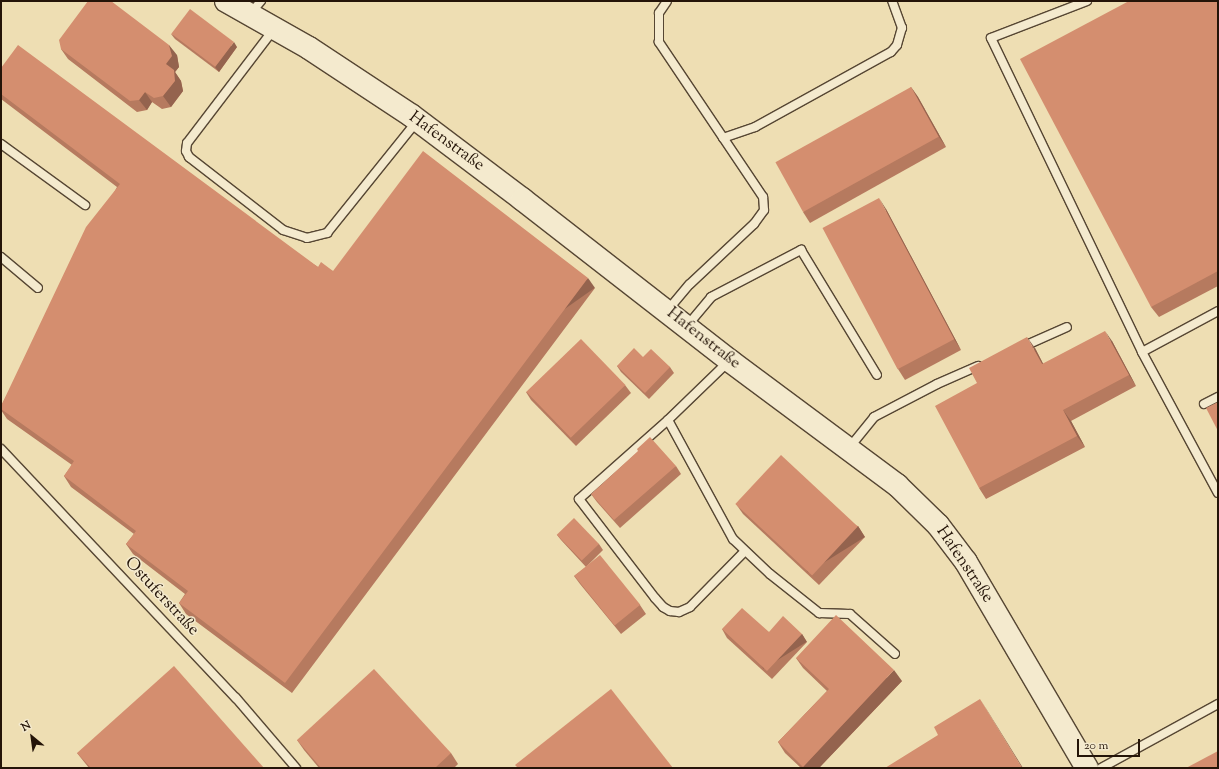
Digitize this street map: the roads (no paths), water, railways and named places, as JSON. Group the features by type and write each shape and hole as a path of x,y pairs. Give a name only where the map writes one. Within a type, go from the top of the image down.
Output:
{"street":[{"name":"Hafenstraße","path":"226,1 255,8 275,29 309,48 417,120 522,198 730,360 897,485 920,506 953,543 976,579 1087,768"}],"lane":[{"path":"666,311 690,284 754,224 764,210 763,197 659,42 659,13 667,1"},
{"path":"723,138 755,127 892,52 898,45 902,28 892,1"},
{"path":"1087,1 991,38 1142,352 1218,493"},
{"path":"275,29 187,143 186,151 189,157 283,230 307,238 327,233 417,120"},
{"path":"1,144 85,205"},
{"path":"687,327 711,297 801,250 877,374"},
{"path":"1,258 38,288"},
{"path":"1142,352 1218,312"},
{"path":"1017,349 1067,327"},
{"path":"730,360 668,420 579,499 655,598 663,607 670,611 679,612 690,607 745,550"},
{"path":"849,448 874,418 937,384 988,362"},
{"path":"1204,404 1218,397"},
{"path":"668,420 733,539 770,574 819,612 850,614 895,654"},
{"name":"Ostuferstraße","path":"1,449 236,698 296,768"},
{"path":"1101,768 1218,704"}]}
